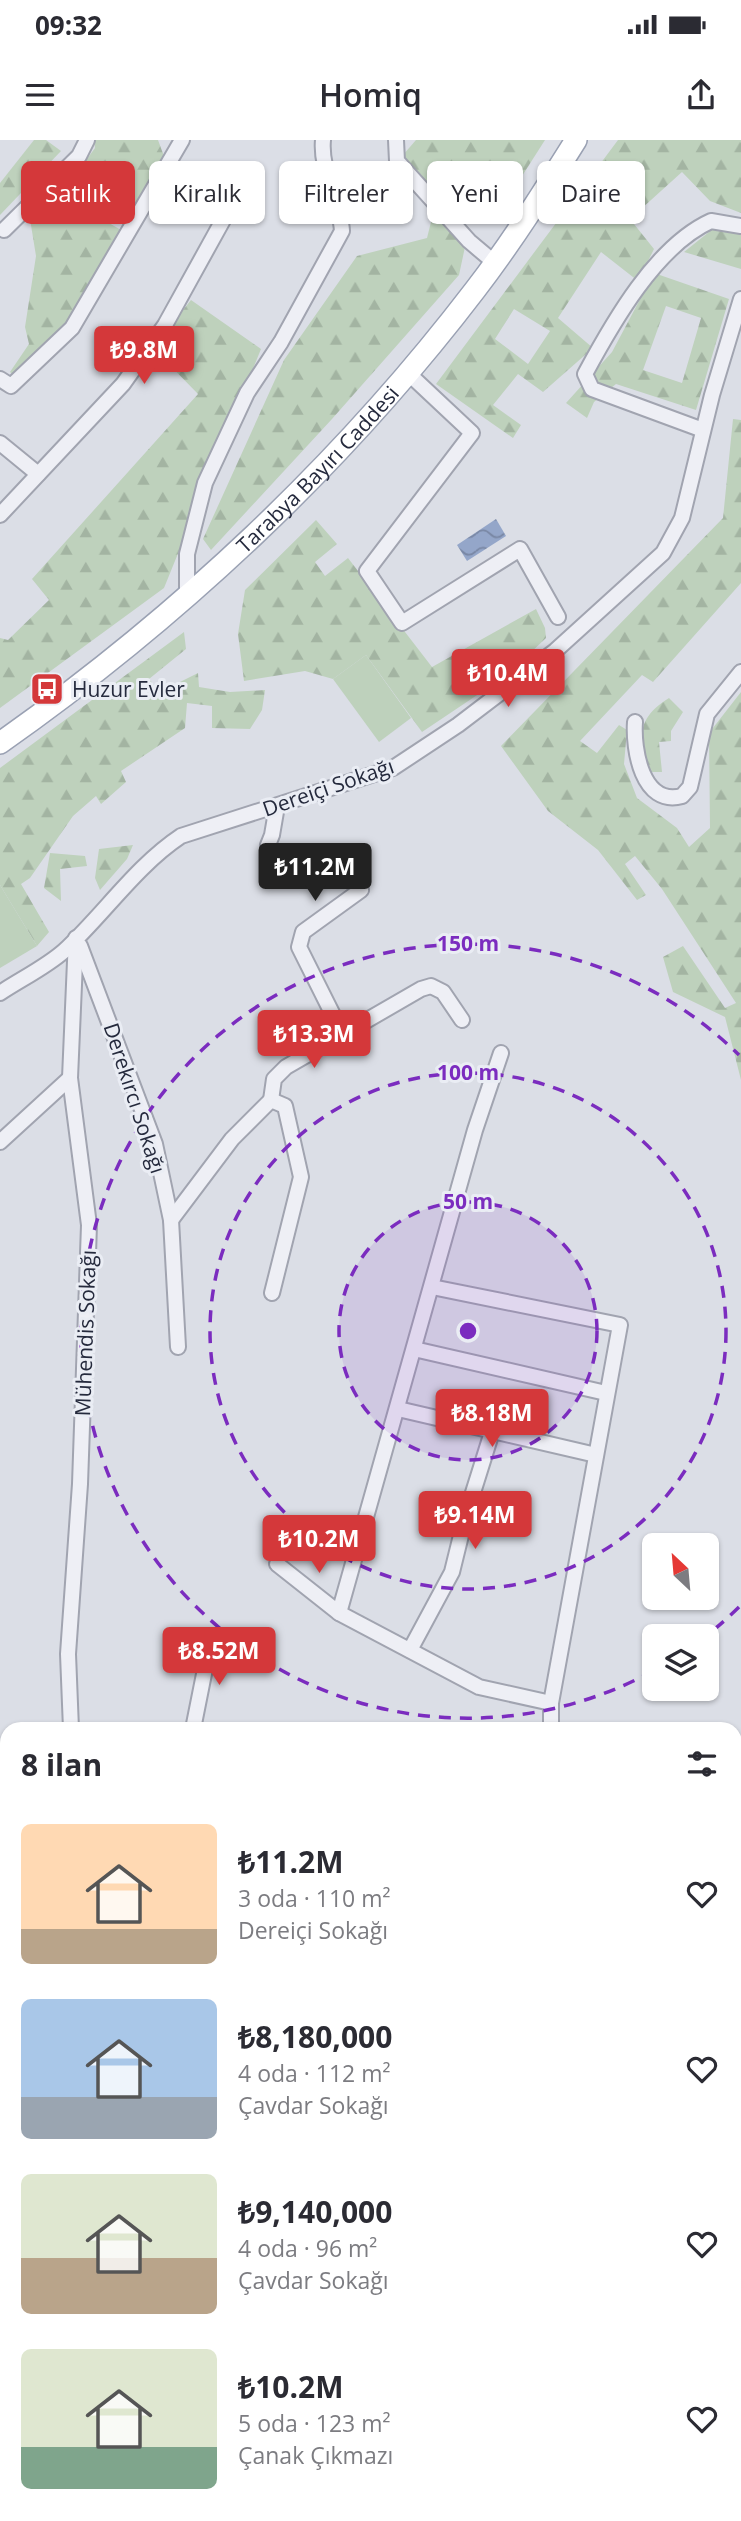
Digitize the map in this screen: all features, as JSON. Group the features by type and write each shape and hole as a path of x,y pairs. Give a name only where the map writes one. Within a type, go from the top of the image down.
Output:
{"main road":[{"name":"Tarabya Bayırı Caddesi","path":"0,743 128,647 285,505 407,372 495,263 576,140"}],"street":[{"path":"5,230 79,156 87,140"},
{"path":"187,596 187,554 205,483 247,393 281,342 342,231 341,211 321,154 323,140"},
{"path":"396,140 397,161 469,242 495,263"},
{"path":"0,379 11,386 72,328 176,144"},
{"path":"703,430 592,389 585,374 638,286 681,240 711,221 741,226"},
{"path":"0,514 123,384 165,325 221,224"},
{"name":"Dereiçi Sokağı","path":"0,993 62,953 133,880 155,853 181,836 393,768 458,725 555,651 663,553 682,519 703,430 741,299"},
{"path":"407,372 472,433 367,571 384,601 402,623 520,549 558,617"},
{"path":"0,443 38,474"},
{"path":"635,722 635,752 648,783 665,796 682,796 690,787 707,714 741,672"},
{"path":"277,806 268,845 276,853 357,881 361,890 303,932 299,947 342,1033"},
{"name":"Mühendis Sokağı","path":"71,1722 68,1654 80,1484 89,1226 70,1078 76,938"},
{"name":"Derekırcı Sokağı","path":"76,938 155,1144 171,1220 178,1347"},
{"path":"171,1220 232,1139 271,1100 274,1079 286,1067 342,1033 431,986 443,992 462,1020"},
{"path":"340,1613 475,1130 501,1053"},
{"path":"0,1142 70,1078"},
{"path":"271,1100 285,1106 301,1177 272,1293"},
{"path":"432,1287 620,1325 551,1703 551,1722"},
{"path":"414,1349 606,1394"},
{"path":"398,1409 596,1455"},
{"path":"410,1650 452,1572 466,1515 492,1432"},
{"path":"277,1564 340,1613 479,1687 551,1703"},
{"path":"193,1722 211,1639"}],"green space":[{"path":"34,140 46,140 61,151 51,161 21,161 21,193 0,215 0,183"},
{"path":"94,140 158,140 165,159 149,161 149,187 135,211 135,161 85,161 95,148"},
{"path":"416,140 545,140 523,174 523,161 427,161 427,184 413,174 413,161 406,161 403,155"},
{"path":"618,140 741,140 741,213 710,201 682,172 645,205 645,161 602,161"},
{"path":"741,221 741,269 684,252 714,228"},
{"path":"31,224 111,224 123,231 71,324 16,377 10,372 29,344 25,327 36,256"},
{"path":"430,224 460,224 465,247 459,275 332,419 211,550 203,539 284,360 357,256 427,238"},
{"path":"555,224 634,224 654,249 638,281 601,252 558,318 593,348 543,392 518,374 493,405 521,425 513,438 436,384","holes":["514,309 550,331 528,364 495,339"]},
{"path":"654,273 729,299 696,410 616,384 594,402 587,418 566,403 612,352","holes":["666,306 701,318 682,383 643,370"]},
{"path":"191,300 261,349 164,588 0,708 0,638 8,640 49,600 32,579 198,394 153,348"},
{"path":"733,419 741,420 741,583 653,682 642,675 580,741 597,753 619,725 627,730 624,764 637,798 677,828 689,847 710,828 709,733 741,692 741,1080 725,1017 673,992 663,957 683,946 725,1008 736,1003 662,889 635,856 625,864 646,895 637,900 598,850 548,811 501,746 723,518"},
{"path":"316,520 337,544 315,562 325,576 348,558 432,667 536,609 545,628 546,638 507,675 422,732 366,655 333,679 305,671 244,681 238,634 245,590"},
{"path":"184,632 186,649 149,679 160,692 198,673 199,687 230,692 265,690 262,710 250,729 212,728 212,706 187,703 185,728 121,771 126,782 101,804 96,796 73,816 30,878 21,884 49,932 37,946 0,885 0,768"},
{"path":"366,655 411,718 379,742 333,679"},
{"path":"669,698 683,712 671,731 671,741 659,742 662,772 645,772 642,730 650,713"},
{"path":"133,845 127,859 100,890 95,878 99,849"},
{"path":"50,853 85,856 87,866 60,869 61,901 44,888"},
{"path":"0,885 37,946 0,968"}],"water":[{"path":"496,519 506,536 467,561 457,545"}],"place":[{"name":"Huzur Evler","path":"47,689"}]}
